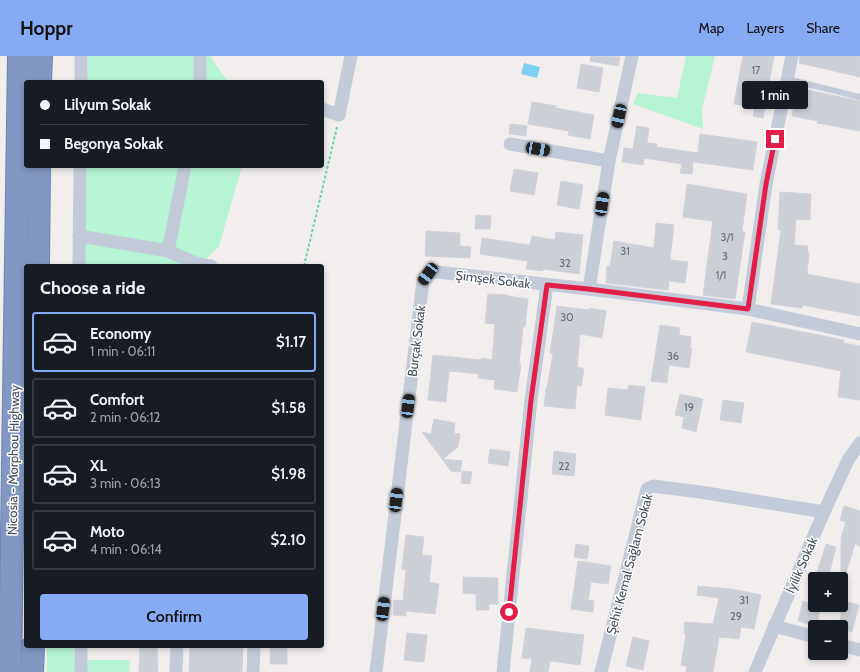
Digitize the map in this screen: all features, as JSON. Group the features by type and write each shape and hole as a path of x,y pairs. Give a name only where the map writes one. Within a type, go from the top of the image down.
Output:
{"highway":[{"name":"Nicosia - Morphou Highway","path":"10,672 19,56"},
{"path":"40,80 41,56"},
{"path":"38,264 39,168"},
{"path":"32,672 33,648"}],"street":[{"path":"81,56 81,80"},
{"path":"200,56 200,80"},
{"path":"324,110 339,115 351,56"},
{"path":"588,289 609,161 632,56"},
{"path":"748,309 766,184 792,56"},
{"path":"510,144 609,161"},
{"path":"80,168 80,264"},
{"path":"168,251 185,168"},
{"path":"79,236 168,251 198,264"},
{"name":"Şimşek Sokak","path":"428,274 437,272 748,309 860,334"},
{"name":"Burçak Sokak","path":"376,672 423,281 428,274"},
{"path":"503,672 531,400 547,285"},
{"name":"İyilik Sokak","path":"755,672 824,512 848,460 860,443"},
{"name":"Şehit Kemal Sağlam Sokak","path":"601,672 647,489 653,486 824,512"},
{"path":"774,626 808,635"},
{"path":"848,647 860,650"},
{"path":"81,648 81,672"},
{"path":"176,672 177,648"},
{"path":"253,672 254,648"}],"lane":[{"path":"787,79 860,97"}],"path":[{"path":"304,264 339,115"}],"green space":[{"path":"88,56 210,56 227,80 87,80"},
{"path":"686,56 715,56 702,109 703,129 633,104 638,93 677,98"},
{"path":"84,168 241,168 219,246 201,264 81,264"},
{"path":"47,648 74,648 74,660 130,660 129,672 47,672"}],"water":[{"path":"524,63 540,67 537,78 521,74"}],"building":[{"path":"591,56 620,57 618,66 590,61"},
{"path":"743,56 774,56 763,118 753,116 755,107 734,104"},
{"path":"800,56 860,56 860,77 799,63"},
{"path":"581,64 603,68 599,92 577,88"},
{"path":"798,88 860,101 860,131 817,123 818,121 792,116"},
{"path":"532,102 594,115 590,139 568,135 569,131 528,124"},
{"path":"510,124 527,126 526,136 509,134"},
{"path":"637,126 649,128 647,143 657,144 657,147 698,153 700,134 757,142 753,170 693,162 692,174 680,173 682,164 644,158 643,165 622,162 624,148 633,149"},
{"path":"514,169 538,173 534,195 510,191"},
{"path":"561,181 583,185 579,209 557,205"},
{"path":"687,184 747,194 742,231 745,232 735,299 703,295 713,221 683,217"},
{"path":"780,192 811,194 810,220 796,219 794,245 808,246 807,252 809,252 807,274 860,284 860,316 802,305 802,308 771,304 781,230 778,230"},
{"path":"476,215 491,216 490,229 475,229"},
{"path":"656,223 674,225 670,260 688,262 685,283 669,281 668,290 606,283 607,266 610,266 614,241 654,248"},
{"path":"426,231 460,233 460,246 471,247 470,258 425,256"},
{"path":"556,232 583,235 579,274 543,269 543,271 526,269 528,261 480,254 482,238 530,245 532,236 555,240"},
{"path":"488,294 508,295 528,299 525,327 523,327 519,364 521,364 517,392 494,389 495,380 478,378 479,374 449,371 446,402 428,400 433,355 492,360 495,324 485,323"},
{"path":"557,306 589,310 589,308 606,311 602,338 580,334 577,367 584,369 581,386 577,385 575,409 544,406 553,354 550,353"},
{"path":"752,322 844,340 843,343 860,346 860,400 838,397 841,371 746,352"},
{"path":"660,325 680,328 679,335 691,337 690,348 692,348 689,368 669,365 667,383 651,381"},
{"path":"629,385 645,387 641,420 605,415 608,388 628,390"},
{"path":"680,394 703,399 696,432 682,428 684,417 675,415"},
{"path":"723,400 744,403 741,423 720,420"},
{"path":"434,419 455,423 454,433 460,434 458,447 443,459 462,461 460,472 451,471 422,432 431,434"},
{"path":"490,449 510,452 508,466 488,463"},
{"path":"554,451 576,454 574,476 552,474"},
{"path":"462,471 472,472 470,484 461,483"},
{"path":"844,506 860,511 860,546 855,544 846,572 841,572 841,538 846,522 840,520"},
{"path":"406,535 424,537 422,555 432,556 429,582 439,584 435,614 406,611 406,616 393,615 394,600 403,601 406,570 402,569"},
{"path":"576,544 589,546 587,559 574,557"},
{"path":"826,544 836,547 830,572 817,572"},
{"path":"578,561 611,566 608,584 591,582 588,600 594,601 593,612 571,609"},
{"path":"463,577 498,578 498,604 489,604 489,610 476,610 476,594 463,593"},
{"path":"698,586 732,589 761,595 754,629 741,627 739,639 719,637 713,672 686,672 687,666 681,665 686,634 684,633 685,622 713,624 719,598 697,595"},
{"path":"803,601 808,603 808,612 820,612 818,620 808,620 808,624 798,621"},
{"path":"848,602 859,605 852,632 848,631 848,620 840,620 841,612 848,612"},
{"path":"526,628 584,635 580,665 550,661 548,672 530,672 532,659 522,658"},
{"path":"407,633 427,635 424,662 404,660"},
{"path":"633,637 649,641 643,670 626,666"},
{"path":"140,648 157,648 158,672 139,672"},
{"path":"190,648 243,648 242,672 189,672"},
{"path":"270,648 287,648 287,664 270,664"}],"route":[{"path":"509,612 531,400 547,285 748,309 766,184 775,139"}]}
